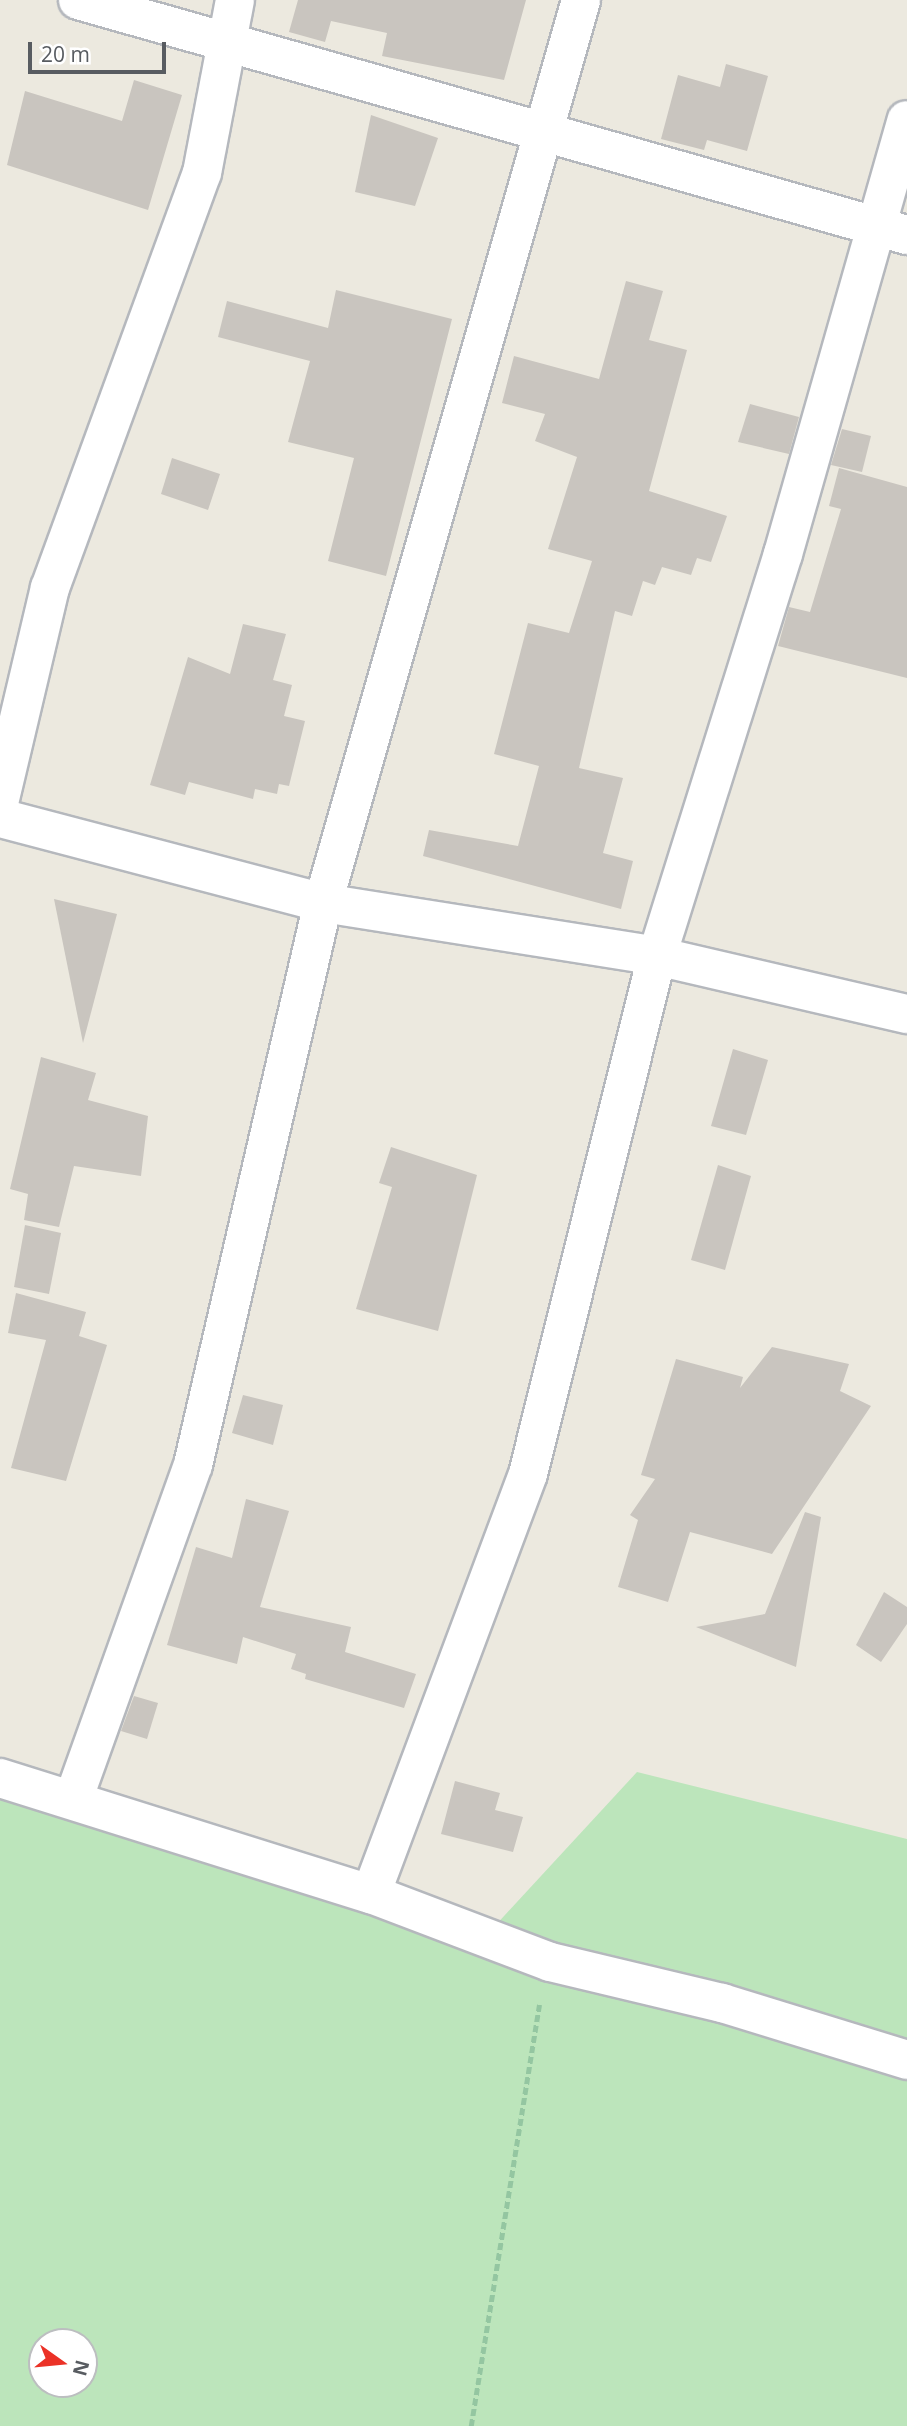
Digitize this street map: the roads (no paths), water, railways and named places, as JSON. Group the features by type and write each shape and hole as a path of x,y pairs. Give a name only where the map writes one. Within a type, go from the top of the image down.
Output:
{"street":[{"path":"78,0 222,45 892,232"},
{"path":"0,799 50,588 202,173 222,45 234,0"},
{"path":"73,1800 193,1465 323,903 539,135 581,0"},
{"path":"371,1894 528,1474 657,956 892,232 907,120"},
{"path":"0,818 323,903 657,956 907,1014"},
{"path":"0,1778 371,1894 550,1962 722,2003 907,2060"}]}
